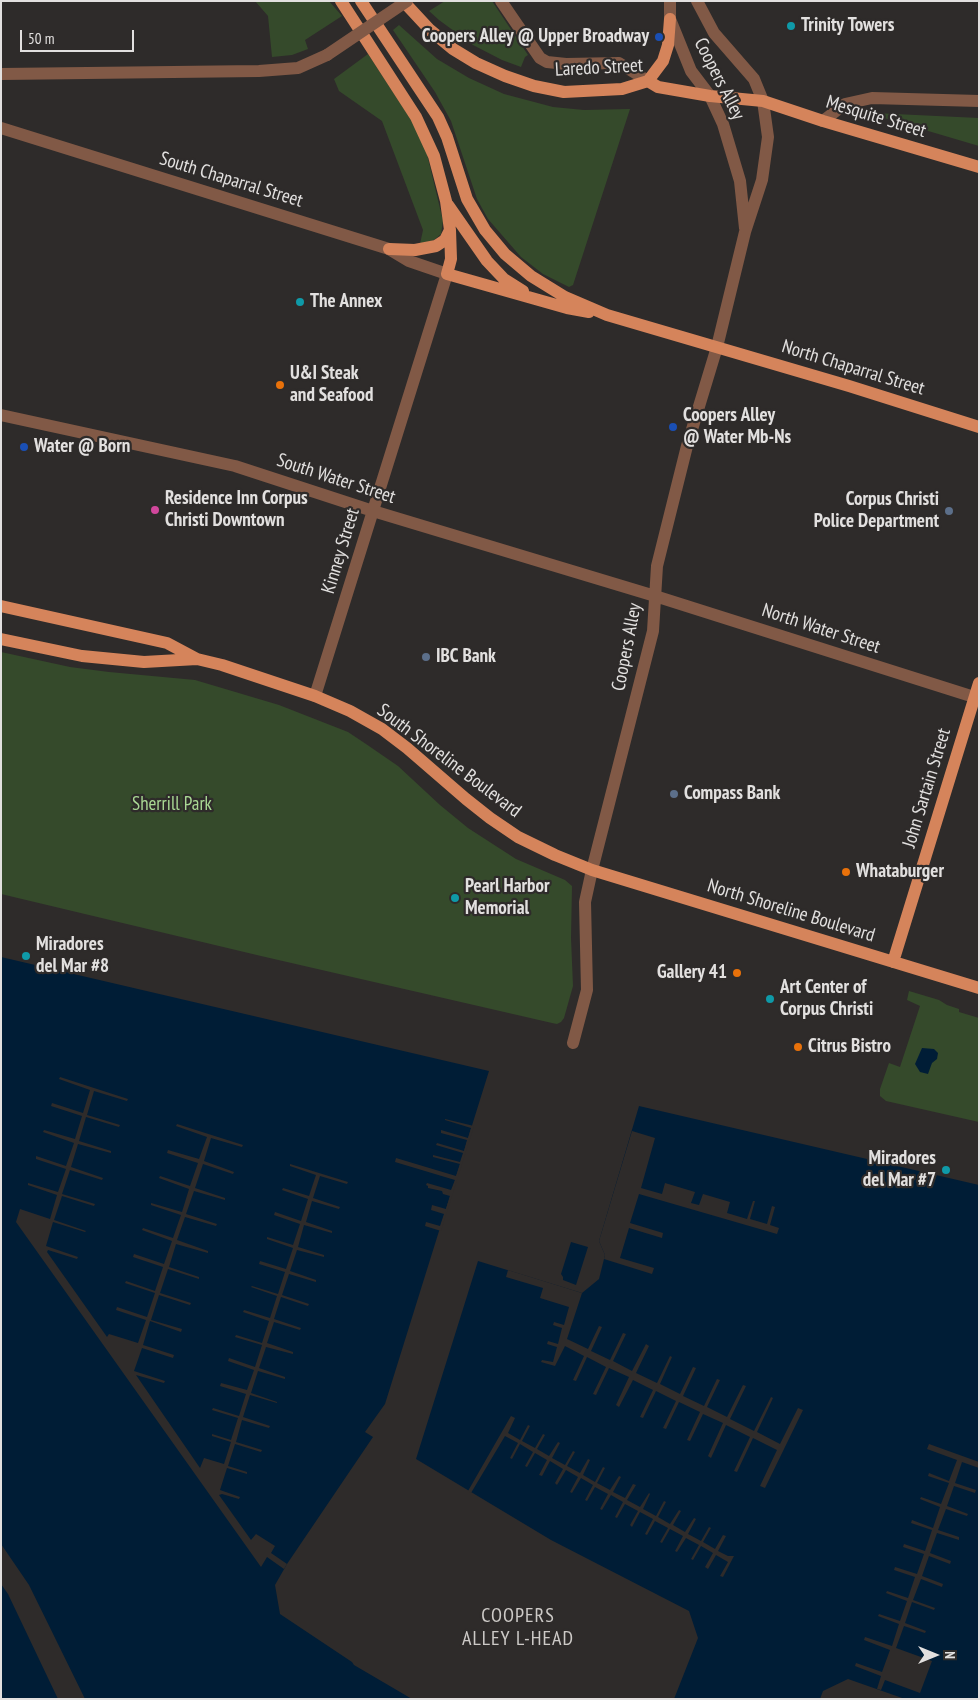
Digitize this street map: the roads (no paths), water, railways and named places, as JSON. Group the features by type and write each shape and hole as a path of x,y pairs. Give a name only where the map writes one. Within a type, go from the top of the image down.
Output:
{"main road":[{"path":"334,1 357,26"},
{"path":"341,1 416,117 434,156 446,201 450,230 450,260 447,274 567,308 607,315 717,346"},
{"path":"361,1 438,117 447,137 467,199 485,230 505,254 531,276 565,296 607,315"},
{"name":"Laredo Street","path":"405,1 430,30 453,49 476,63 504,76 534,86 564,92 622,89 648,81 658,87 710,96 763,101"},
{"path":"648,81 663,60 668,45 670,20"},
{"name":"Mesquite Street","path":"763,101 823,121 979,167"},
{"path":"446,201 468,236 487,261 504,279 533,298"},
{"path":"389,249 427,249 445,240 450,230"},
{"name":"North Chaparral Street","path":"717,346 979,427"},
{"name":"South Shoreline Boulevard","path":"1,606 167,643 197,659 222,665 315,696 350,711 382,728 466,799 518,837 592,870"},
{"name":"South Shoreline Boulevard","path":"1,639 82,656 144,662 197,659"},
{"name":"John Sartain Street","path":"893,962 979,683"},
{"name":"North Shoreline Boulevard","path":"592,870 979,988"}],"street":[{"path":"1,74 259,72 298,68 327,55 405,1"},
{"path":"501,1 540,58 548,62 566,64 619,63 648,81"},
{"name":"Coopers Alley","path":"670,1 670,20 691,71 710,96 723,124 740,181 745,232"},
{"name":"Coopers Alley","path":"573,1043 587,990 585,902 653,631 657,566 687,446 717,346 745,232 762,180 768,137 763,101 754,79 714,33 697,1"},
{"path":"823,121 845,104 872,98 979,101"},
{"name":"South Chaparral Street","path":"1,128 389,249 409,262 447,274"},
{"name":"Kinney Street","path":"315,696 447,274"},
{"name":"South Water Street","path":"1,415 235,466 373,511 655,596"},
{"name":"North Water Street","path":"655,596 974,697"}],"water":[{"path":"1,957 489,1071 385,1404 365,1432 373,1437 287,1564 275,1585 280,1614 354,1665 412,1699 1,1699"},
{"path":"922,1048 934,1049 938,1053 937,1059 932,1063 928,1074 920,1072 915,1064"},
{"path":"639,1106 979,1185 979,1699 905,1699 848,1679 823,1691 820,1699 674,1699 698,1638 689,1611 551,1540 416,1459 478,1261 582,1293 599,1279 605,1255 599,1241"},
{"path":"571,1242 588,1247 576,1285 563,1280 561,1274"}],"place":[{"name":"Trinity Towers","path":"791,26"},
{"name":"Coopers Alley @ Upper Broadway","path":"659,37"},
{"name":"The Annex","path":"300,302"},
{"name":"U&I Steak and Seafood","path":"280,385"},
{"name":"Coopers Alley @ Water Mb-Ns","path":"673,427"},
{"name":"Water @ Born","path":"24,447"},
{"name":"Residence Inn Corpus Christi Downtown","path":"155,510"},
{"name":"Corpus Christi Police Department","path":"949,511"},
{"name":"IBC Bank","path":"426,657"},
{"name":"Compass Bank","path":"674,794"},
{"name":"Whataburger","path":"846,872"},
{"name":"Pearl Harbor Memorial","path":"455,898"},
{"name":"Miradores del Mar #8","path":"26,956"},
{"name":"Gallery 41","path":"737,973"},
{"name":"Art Center of Corpus Christi","path":"770,999"},
{"name":"Citrus Bistro","path":"798,1047"},
{"name":"Miradores del Mar #7","path":"946,1170"}],"district":[{"name":"COOPERS ALLEY L-HEAD","path":"518,1628"}],"park label":[{"name":"Sherrill Park","path":"172,805"}]}
